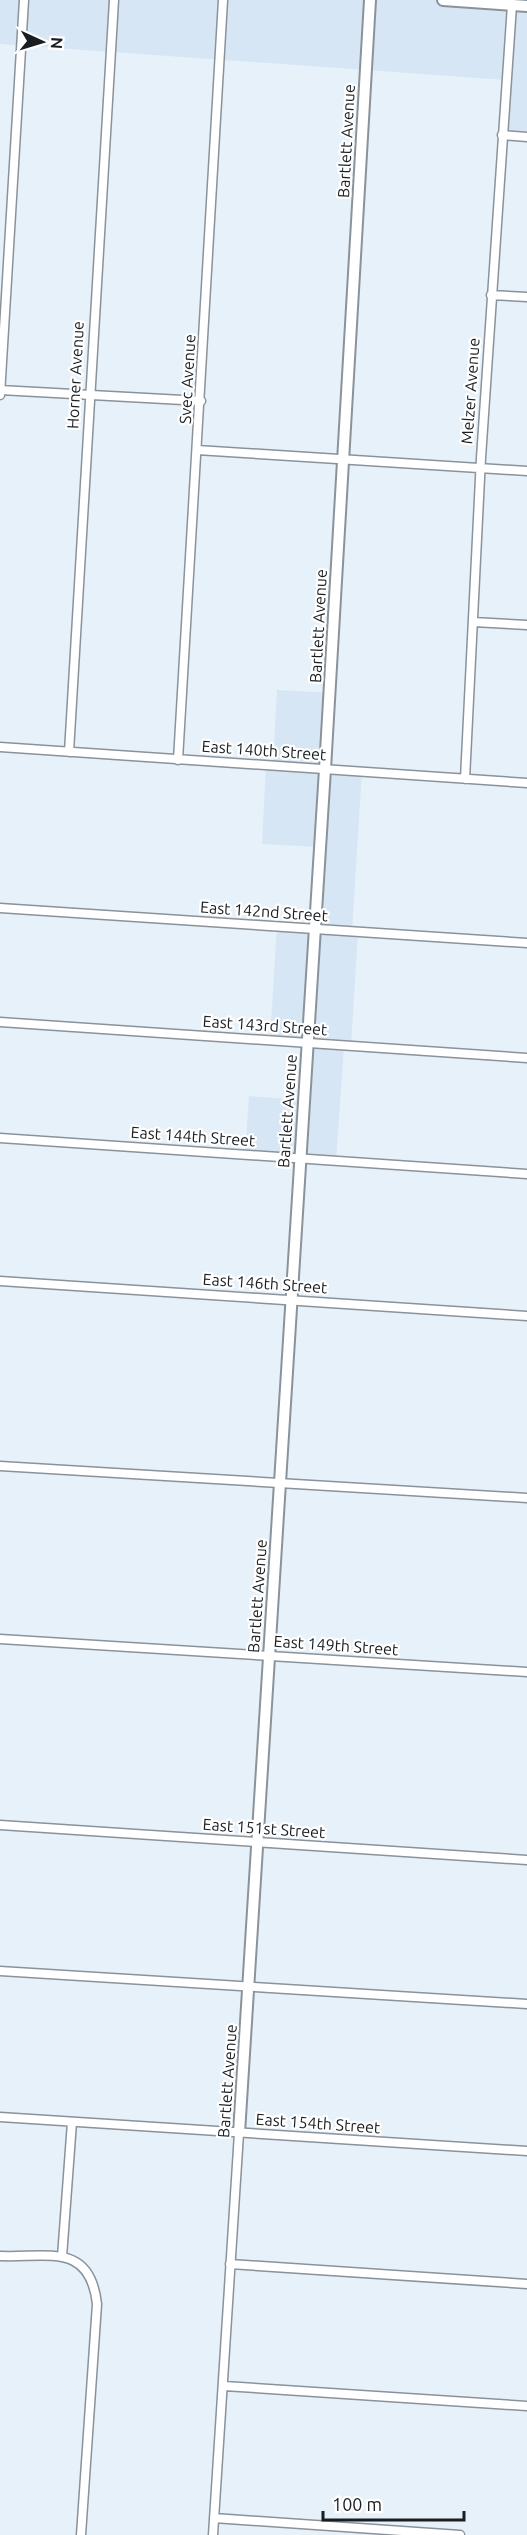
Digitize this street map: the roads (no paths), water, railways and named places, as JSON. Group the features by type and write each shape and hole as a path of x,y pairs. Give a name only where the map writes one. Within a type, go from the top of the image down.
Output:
{"street":[{"path":"0,395 24,0"},
{"name":"Horner Avenue","path":"69,752 114,0"},
{"name":"Svec Avenue","path":"178,760 223,0"},
{"name":"Bartlett Avenue","path":"213,2535 325,769 370,0"},
{"path":"442,0 527,6"},
{"name":"Melzer Avenue","path":"465,779 491,295 512,5"},
{"path":"502,135 527,137"},
{"path":"491,295 527,297"},
{"path":"0,390 201,401"},
{"path":"197,450 527,471"},
{"path":"473,622 527,626"},
{"name":"East 140th Street","path":"0,747 527,783"},
{"name":"East 142nd Street","path":"0,908 527,943"},
{"name":"East 143rd Street","path":"0,1022 527,1058"},
{"name":"East 144th Street","path":"0,1138 527,1174"},
{"name":"East 146th Street","path":"0,1281 527,1316"},
{"path":"0,1466 527,1498"},
{"name":"East 149th Street","path":"0,1639 527,1672"},
{"name":"East 151st Street","path":"0,1825 527,1860"},
{"path":"0,1971 527,2004"},
{"name":"East 154th Street","path":"0,2117 527,2151"},
{"path":"62,2257 72,2122"},
{"path":"0,2256 75,2259 88,2271 95,2286 97,2304 81,2535"},
{"path":"230,2264 527,2284"},
{"path":"224,2386 527,2406"},
{"path":"214,2518 460,2535"}]}
